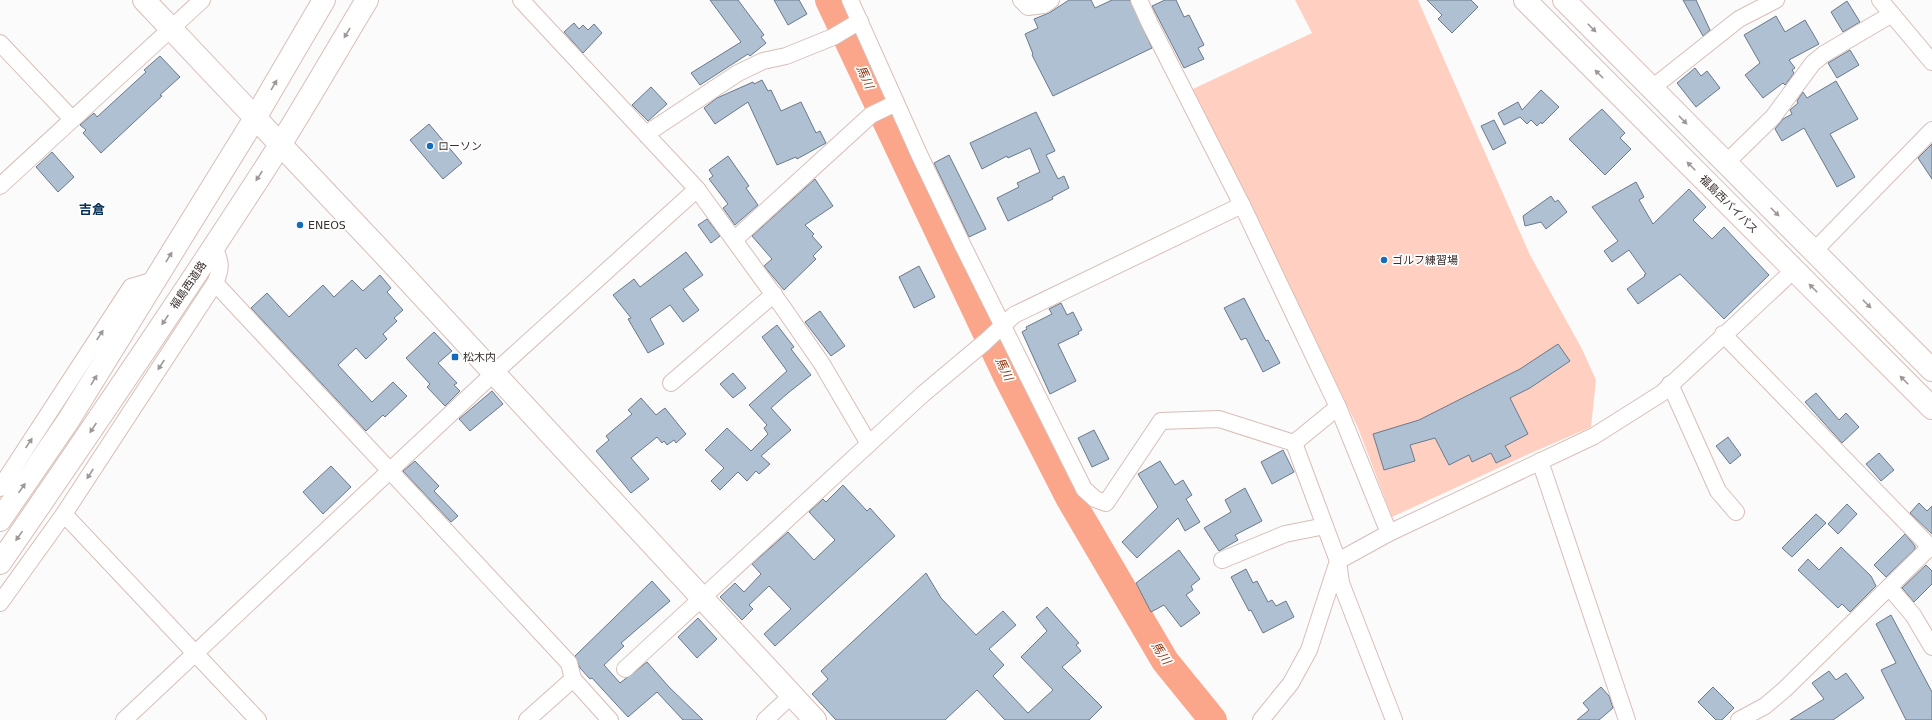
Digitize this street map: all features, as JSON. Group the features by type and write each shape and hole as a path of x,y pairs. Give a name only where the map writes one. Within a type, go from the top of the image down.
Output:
{"main road":[{"path":"144,0 280,144 815,720"},
{"path":"0,520 68,421 255,118 324,0"},
{"name":"福島西バイパス","path":"1525,0 1932,408"},
{"path":"1564,0 1932,370"},
{"name":"福島西道路","path":"0,563 88,436 214,246 368,3"}],"street":[{"path":"0,186 202,0"},
{"path":"521,0 697,189 774,294 822,364 869,444"},
{"path":"850,0 856,24 891,105 919,154 1000,328 1084,489 1095,499 1106,503 1161,421 1219,419 1294,443"},
{"path":"1021,0 1028,7 1044,5 1051,0"},
{"path":"1139,0 1242,205 1338,407 1389,534"},
{"path":"1652,88 1739,19 1776,0"},
{"path":"1880,0 1932,62"},
{"path":"1726,163 1773,117 1813,63 1824,54 1892,14"},
{"path":"646,134 738,73 763,61 786,56 833,37 856,24"},
{"path":"0,43 72,119"},
{"path":"734,240 871,115 891,105"},
{"path":"1814,251 1932,130"},
{"path":"124,720 494,374 697,189"},
{"path":"626,669 923,394 985,342 1014,315 1242,205"},
{"path":"0,603 64,514 215,283 220,271 219,259 214,246"},
{"path":"1261,720 1290,684 1309,650 1338,561 1389,534 1594,436 1626,417 1662,392 1794,270"},
{"path":"0,488 131,287 155,280"},
{"path":"215,283 569,662 572,679 610,720"},
{"path":"671,383 774,294"},
{"path":"1723,334 1931,548 1785,689 1765,706 1739,720"},
{"path":"1670,384 1718,491 1736,512"},
{"path":"1294,443 1338,407"},
{"path":"1294,443 1338,561 1341,583 1394,720"},
{"path":"1540,461 1627,720"},
{"path":"64,514 258,720"},
{"path":"1222,560 1285,534 1325,526"},
{"path":"1889,587 1913,615 1932,647"},
{"path":"527,720 572,679"},
{"path":"764,720 792,696"}],"shaded area":[{"path":"1295,0 1418,0 1530,255 1582,349 1596,380 1591,427 1392,517 1358,428 1193,89 1312,33"}],"building":[{"path":"710,0 738,0 764,35 761,37 766,43 750,56 748,54 700,85 691,73 741,42"},
{"path":"774,0 799,0 807,14 788,25"},
{"path":"1069,0 1091,0 1095,8 1112,0 1130,0 1152,48 1053,96 1032,55 1033,54 1025,34 1038,28 1034,19 1049,13"},
{"path":"1165,0 1176,0 1184,17 1189,15 1204,45 1198,48 1204,59 1184,68 1152,6"},
{"path":"1427,0 1471,0 1478,7 1452,33 1438,19 1442,15"},
{"path":"1683,0 1696,0 1710,30 1703,36"},
{"path":"1847,1 1860,22 1843,32 1831,12"},
{"path":"1776,16 1785,32 1805,20 1819,44 1789,60 1795,68 1792,70 1794,73 1785,85 1783,83 1763,98 1745,75 1760,63 1744,35"},
{"path":"574,23 579,29 583,25 588,30 594,24 602,33 583,53 564,32"},
{"path":"1850,50 1859,65 1837,78 1828,63"},
{"path":"160,56 180,77 160,95 162,96 101,153 83,133 86,130 80,125 94,113 97,117 146,72 144,70"},
{"path":"1695,68 1701,76 1707,71 1720,88 1696,107 1677,83"},
{"path":"762,80 768,91 771,90 781,111 801,102 816,133 820,131 826,143 797,159 796,157 777,165 748,102 715,124 704,108 717,98 753,82 754,84"},
{"path":"1836,81 1858,119 1830,134 1855,177 1837,187 1804,128 1782,141 1775,129 1783,119 1792,114 1790,110 1798,103 1797,101 1803,92 1807,98"},
{"path":"651,87 667,104 648,121 632,105"},
{"path":"1541,90 1559,107 1542,124 1541,122 1537,126 1531,120 1527,124 1520,117 1504,125 1498,113 1518,102 1522,110"},
{"path":"1602,109 1625,133 1620,138 1631,149 1605,175 1569,139"},
{"path":"1036,112 1055,151 1046,155 1058,179 1064,176 1069,188 1052,197 1053,199 1008,221 997,198 1019,187 1017,183 1040,172 1030,148 1008,158 1007,156 982,169 970,143"},
{"path":"1494,120 1506,143 1493,150 1481,126"},
{"path":"429,124 462,163 443,179 410,140"},
{"path":"1932,144 1932,179 1918,158"},
{"path":"52,152 74,177 58,192 36,167"},
{"path":"949,155 986,229 969,237 934,163"},
{"path":"728,156 749,186 746,188 758,205 735,225 723,208 728,204 709,179 713,176 709,170"},
{"path":"815,179 833,206 805,225 814,234 812,236 822,247 813,256 816,259 784,290 764,266 772,259 752,236"},
{"path":"1636,182 1644,197 1639,200 1653,224 1689,189 1706,207 1693,220 1712,239 1724,227 1769,275 1724,319 1680,274 1638,304 1627,289 1646,274 1629,250 1612,262 1604,251 1618,241 1592,207"},
{"path":"1551,196 1555,202 1558,200 1567,212 1546,229 1541,222 1525,226 1523,216"},
{"path":"707,219 720,236 711,243 698,225"},
{"path":"686,252 703,275 683,289 699,310 683,322 670,305 650,319 664,344 648,353 628,319 631,318 613,295 634,279 640,287"},
{"path":"919,266 935,297 914,308 899,277"},
{"path":"380,275 391,288 387,292 403,310 394,318 397,321 383,334 387,339 366,359 356,348 338,365 372,402 393,382 407,396 385,417 383,415 366,431 251,308 267,293 289,317 323,285 334,297 352,280 363,291"},
{"path":"1244,298 1266,341 1268,340 1280,363 1263,372 1246,338 1241,340 1224,308"},
{"path":"1061,303 1067,315 1073,312 1082,330 1078,332 1079,334 1058,344 1076,381 1050,394 1022,332 1027,329 1026,327 1052,314 1049,309"},
{"path":"820,311 845,346 831,356 805,322"},
{"path":"777,325 794,347 791,349 811,375 771,408 791,430 761,456 770,464 759,474 756,471 747,481 738,472 720,490 711,481 724,468 705,450 727,428 751,451 768,434 764,428 767,425 749,405 787,371 762,337"},
{"path":"434,332 452,351 438,363 457,383 454,385 460,391 445,406 427,387 430,384 406,358"},
{"path":"1558,344 1570,361 1530,388 1510,398 1528,434 1505,446 1511,456 1496,463 1491,453 1472,462 1469,455 1449,465 1435,438 1410,445 1415,461 1384,470 1373,434 1419,420 1520,369"},
{"path":"733,373 746,388 733,398 720,384"},
{"path":"492,391 503,404 470,431 459,419"},
{"path":"1816,393 1839,420 1846,413 1859,427 1842,443 1805,402"},
{"path":"641,398 656,415 665,408 686,434 676,443 674,440 667,445 664,441 662,443 657,437 631,458 649,479 631,493 596,451 609,440 606,436 632,414 628,410"},
{"path":"1094,430 1109,459 1092,467 1078,438"},
{"path":"1728,437 1741,455 1730,464 1716,446"},
{"path":"1283,450 1294,472 1272,484 1261,462"},
{"path":"1879,453 1894,470 1881,481 1866,464"},
{"path":"415,461 439,486 434,491 458,516 451,522 403,471"},
{"path":"1160,461 1175,485 1183,480 1192,495 1186,499 1200,522 1185,531 1178,518 1137,558 1122,542 1158,507 1138,474"},
{"path":"331,466 351,487 323,514 303,492"},
{"path":"843,485 867,511 870,508 895,536 775,646 764,634 791,609 769,586 749,605 753,609 742,620 720,597 735,583 744,592 761,574 752,564 788,532 814,560 835,540 809,512 823,499 826,502"},
{"path":"1245,488 1262,521 1235,535 1238,540 1219,551 1204,528 1231,512 1225,500"},
{"path":"1919,503 1927,511 1932,506 1932,534 1910,513"},
{"path":"1847,504 1857,514 1838,534 1828,524"},
{"path":"1816,514 1826,523 1792,557 1782,548"},
{"path":"1905,534 1915,546 1915,549 1886,577 1874,565"},
{"path":"1841,547 1871,576 1876,586 1850,612 1842,604 1838,608 1798,570 1808,559 1819,570"},
{"path":"1179,550 1200,579 1191,586 1193,590 1186,595 1200,613 1181,627 1164,605 1151,612 1136,583"},
{"path":"1926,565 1932,571 1932,584 1914,602 1902,588"},
{"path":"1246,569 1253,583 1257,581 1268,602 1272,600 1276,606 1286,601 1294,617 1263,633 1251,610 1249,611 1231,577"},
{"path":"926,573 941,598 976,635 1003,611 1016,625 989,649 1004,665 993,676 1028,713 1053,690 1021,657 1047,631 1036,617 1047,607 1079,643 1076,645 1081,651 1062,667 1102,707 1089,720 1005,720 977,690 945,720 836,720 812,694 828,679 821,671"},
{"path":"652,581 670,601 621,643 624,646 604,665 620,683 647,662 669,687 703,720 683,720 657,692 628,717 592,678 590,679 580,668 575,656"},
{"path":"1891,615 1932,692 1932,720 1906,720 1881,670 1896,663 1876,624"},
{"path":"698,618 717,639 697,658 678,637"},
{"path":"1829,671 1836,680 1846,673 1864,698 1833,720 1790,720 1824,699 1812,683"},
{"path":"1601,687 1609,696 1613,708 1599,720 1577,720 1589,710 1583,703"},
{"path":"1713,687 1734,708 1722,720 1716,720 1698,702"}],"waterway":[{"name":"馬川","path":"829,0 1006,374 1070,499 1165,661 1213,720"}],"place":[{"name":"ローソン","path":"430,146"},
{"name":"ENEOS","path":"300,225"},
{"name":"ゴルフ練習場","path":"1384,260"},
{"name":"松木内","path":"455,357"}],"district":[{"name":"吉倉","path":"92,209"}]}
